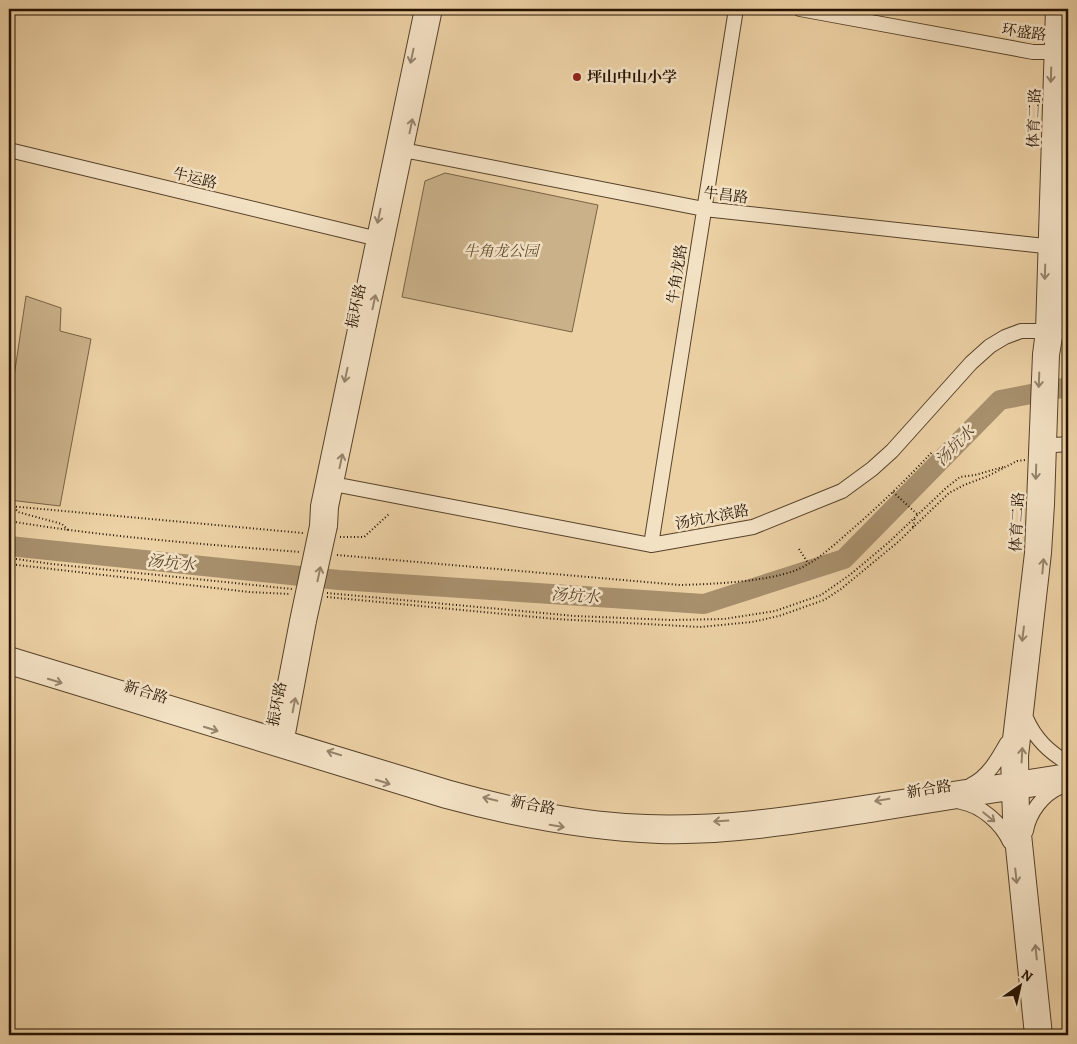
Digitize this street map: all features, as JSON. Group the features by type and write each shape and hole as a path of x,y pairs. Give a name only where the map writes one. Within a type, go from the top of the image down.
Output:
{"street":[{"name":"振环路","path":"278,749 323,531 318,506 329,483 399,149 422,9"},
{"name":"振环路","path":"329,483 374,238 435,9"},
{"name":"牛角龙路","path":"651,545 736,9"},
{"name":"环盛路","path":"800,9 1033,52 1062,52"},
{"name":"体育二路","path":"1054,9 1062,52"},
{"name":"体育二路","path":"1032,1035 1015,786 1008,756 1031,563 1044,406 1046,354 1056,331 1052,247 1066,9"},
{"name":"牛昌路","path":"399,149 704,209 1052,247"},
{"name":"牛运路","path":"9,150 374,238"},
{"name":"汤坑水滨路","path":"329,483 651,545 753,528 842,491 872,469 892,451 971,363 990,346 1005,337 1021,331 1056,331"},
{"path":"1039,450 1068,444"},
{"name":"体育二路","path":"1015,786 1026,718 1042,579 1047,504 1039,450"},
{"name":"新合路","path":"9,654 483,797 553,812 626,821 704,822 787,815 965,787 1015,786 1068,780"},
{"name":"新合路","path":"9,667 480,810 587,831 660,836 704,835 788,828 955,802 1015,786"},
{"path":"1026,718 1031,731 1039,741 1048,750 1068,763"},
{"path":"965,787 977,782 994,764 1011,730"},
{"path":"955,802 967,804 990,816 1018,843 1037,806 1068,780"},
{"name":"体育二路","path":"1018,843 1045,1035"}],"path":[{"path":"322,597 574,620 700,627 752,622 779,616 824,600 841,589 898,542 949,493 1039,450"},
{"path":"330,554 680,585 723,584 767,577 794,571 834,545 933,451"},
{"path":"325,592 575,616 671,620 724,618 777,610 821,596 888,543 960,477 1005,467"},
{"path":"893,491 917,515"},
{"path":"9,506 323,531 364,537 390,513"},
{"path":"14,507 18,512 62,524 69,531"},
{"path":"913,527 917,515"},
{"path":"9,521 69,531 304,552"},
{"path":"799,549 808,563"},
{"path":"9,558 297,590"},
{"path":"9,564 249,592 293,595"},
{"path":"430,608 431,602"},
{"path":"777,610 779,616"},
{"path":"574,620 575,616"}],"green space":[{"name":"牛角龙公园","path":"445,173 598,205 572,332 402,297 425,181"},
{"path":"26,296 61,308 60,331 91,339 60,506 9,500 9,410"}],"waterway":[{"name":"汤坑水","path":"9,546 339,580 704,604 844,559 1000,400 1068,387"}],"place":[{"name":"坪山中山小学","path":"577,77"}]}
